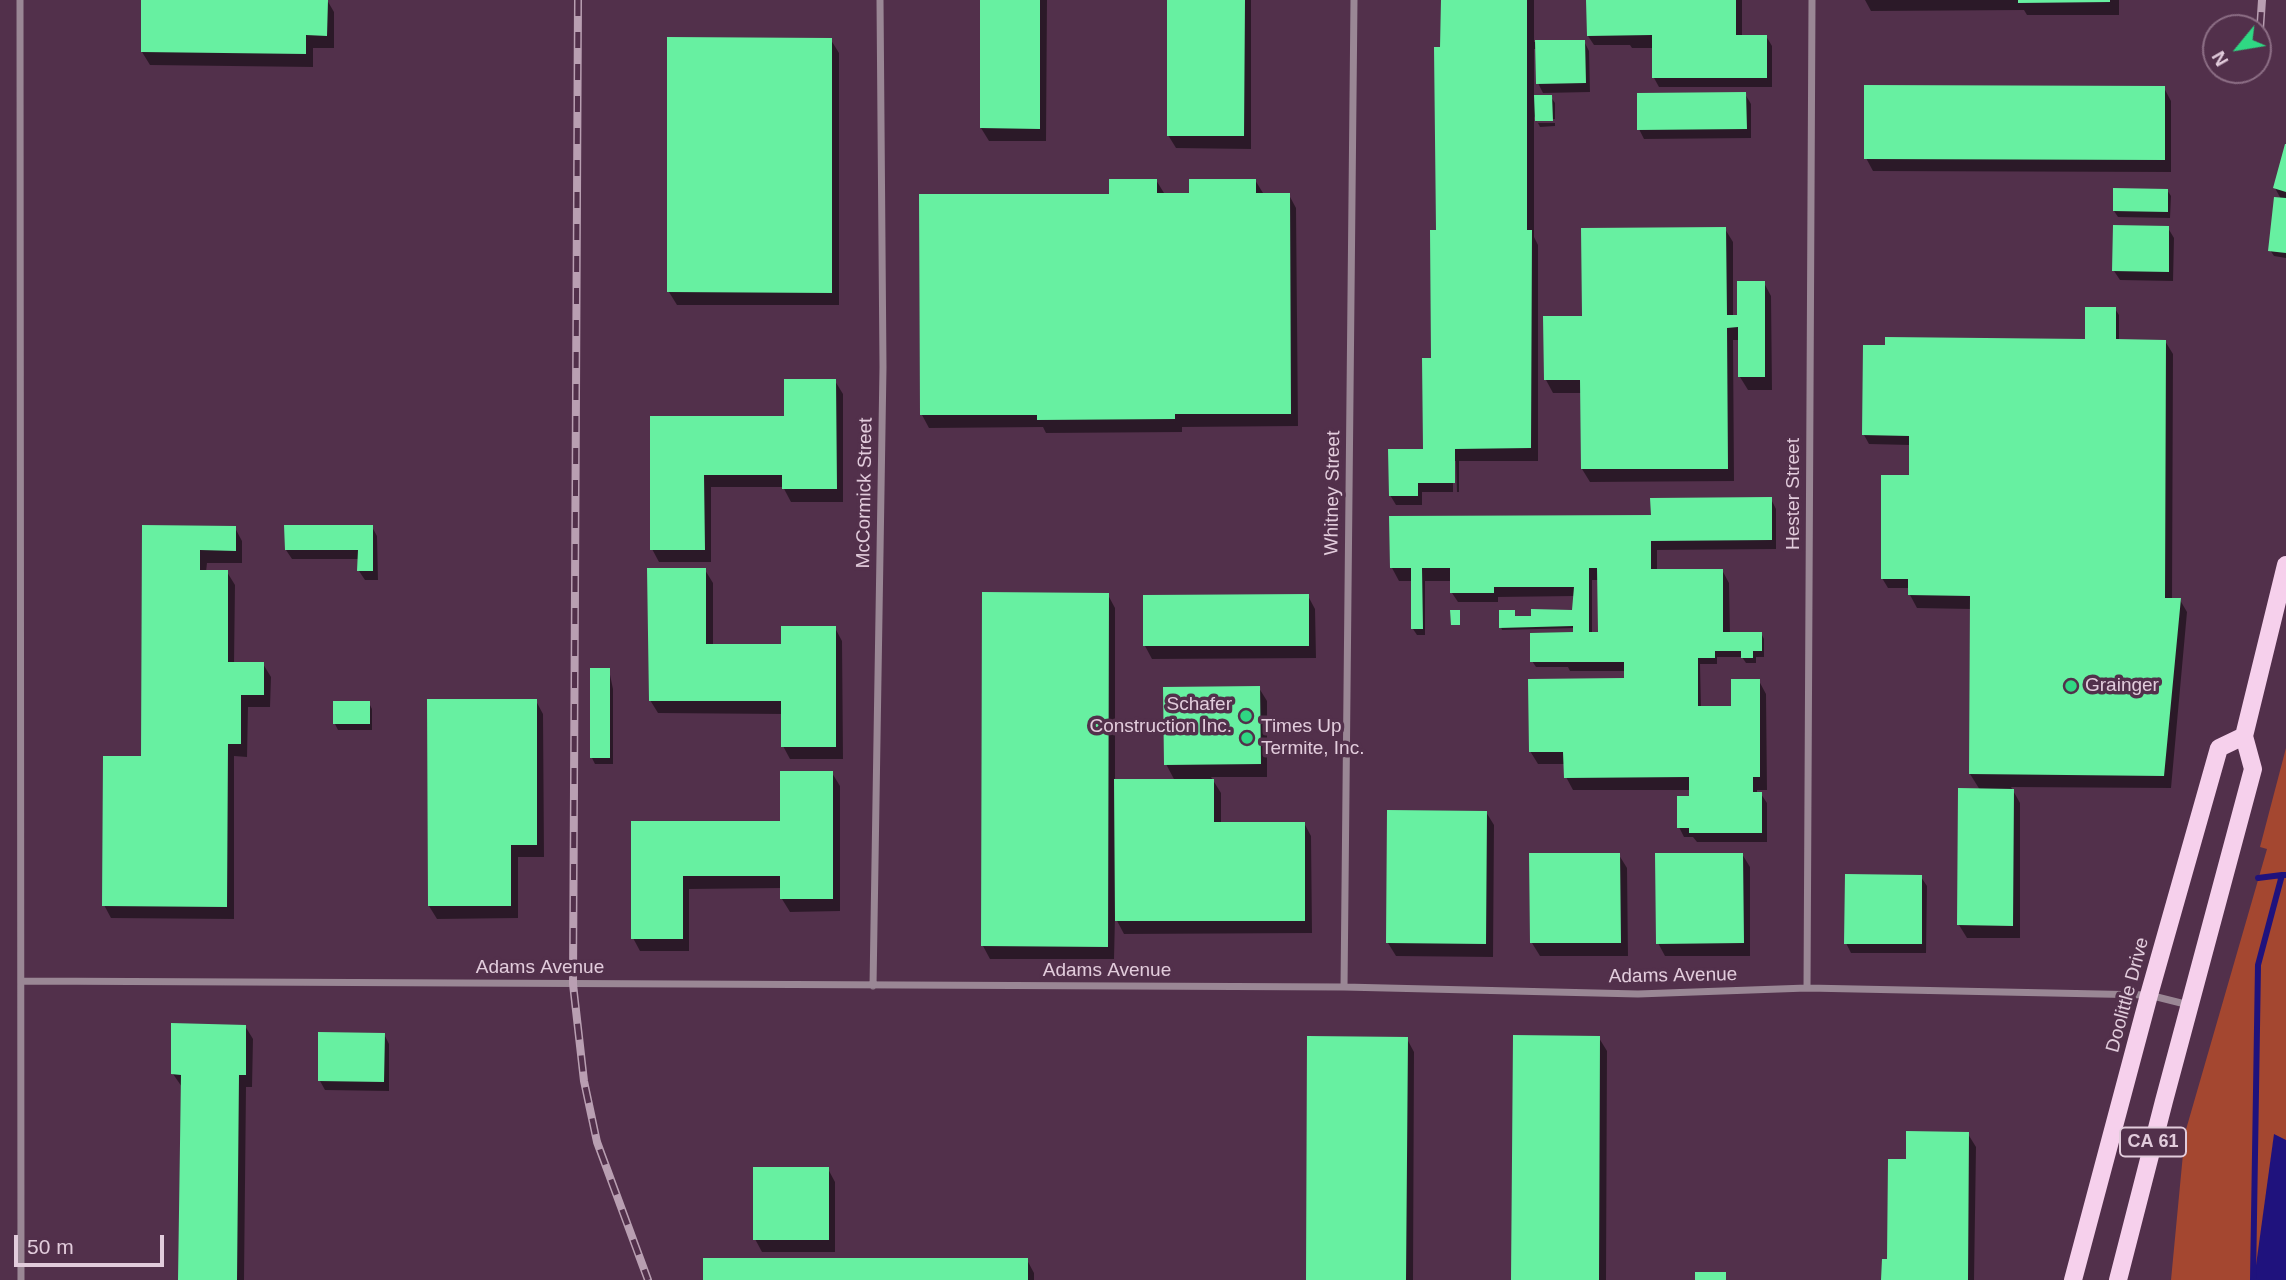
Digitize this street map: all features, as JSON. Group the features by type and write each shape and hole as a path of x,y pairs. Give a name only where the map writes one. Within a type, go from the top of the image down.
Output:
{"main road":[{"name":"CA 61","path":"2118,1280 2253,769 2245,736 2286,565"},
{"name":"Doolittle Drive","path":"2073,1280 2149,995 2219,748 2245,736"}],"street":[{"path":"20,0 21,1280"},
{"name":"McCormick Street","path":"873,986 883,367 880,0"},
{"name":"Whitney Street","path":"1344,987 1354,0"},
{"name":"Hester Street","path":"1807,988 1812,0"},
{"name":"Adams Avenue","path":"21,981 1344,987 1638,994 1807,988 2149,995 2190,1006"}],"shaded area":[{"path":"2286,748 2286,1280 2171,1280 2185,1133 2267,849 2260,847"},
{"path":"2274,1134 2286,1140 2286,1280 2254,1280"}],"building":[{"path":"141,0 328,0 327,36 306,35 306,54 141,52"},
{"path":"980,0 1040,0 1040,129 980,128"},
{"path":"1167,0 1245,0 1244,136 1167,136"},
{"path":"1441,0 1527,0 1527,230 1532,230 1531,448 1455,449 1455,483 1418,483 1418,496 1389,496 1388,449 1423,449 1422,358 1431,358 1430,230 1436,230 1434,47 1440,47"},
{"path":"1586,0 1736,0 1736,35 1767,35 1767,78 1652,78 1652,35 1587,36"},
{"path":"2018,0 2110,0 2110,2 2018,3"},
{"path":"667,37 832,38 832,293 667,292"},
{"path":"1535,40 1585,40 1586,83 1536,84"},
{"path":"1864,85 2165,86 2165,160 1864,159"},
{"path":"1746,92 1747,129 1637,130 1637,93"},
{"path":"1534,95 1552,95 1553,121 1535,121"},
{"path":"2286,144 2286,192 2273,188"},
{"path":"1109,179 1157,179 1157,193 1189,193 1189,179 1256,179 1256,193 1290,193 1291,414 1175,414 1175,419 1037,420 1037,415 920,415 919,194 1109,194"},
{"path":"2113,188 2168,189 2168,212 2113,211"},
{"path":"2274,197 2286,198 2286,253 2268,251"},
{"path":"2113,225 2169,226 2169,272 2112,271"},
{"path":"1726,227 1727,315 1737,315 1737,281 1765,281 1765,377 1738,377 1738,327 1727,328 1728,469 1581,469 1580,380 1544,380 1543,316 1582,316 1581,228"},
{"path":"2085,307 2116,307 2116,339 2166,340 2165,598 2181,598 2164,776 1969,774 1970,596 1908,595 1908,579 1881,579 1881,475 1909,475 1909,436 1862,435 1863,345 1885,345 1885,337 2085,339"},
{"path":"784,379 836,379 837,489 782,489 782,475 704,475 705,550 650,550 650,416 784,416"},
{"path":"1772,497 1772,540 1651,541 1651,569 1723,569 1723,632 1762,632 1762,651 1753,651 1753,658 1741,658 1741,651 1715,651 1715,658 1698,658 1698,706 1731,706 1731,679 1760,679 1760,777 1753,777 1753,792 1762,792 1762,833 1689,833 1689,828 1677,828 1677,796 1689,796 1689,777 1564,778 1563,752 1529,752 1528,679 1624,678 1624,662 1530,662 1530,633 1573,632 1573,626 1499,628 1499,610 1515,610 1515,616 1531,616 1531,609 1572,610 1574,587 1494,587 1494,593 1450,593 1450,568 1422,568 1423,629 1411,629 1411,568 1390,568 1389,516 1651,515 1650,498","holes":["1589,568 1597,568 1598,632 1589,632"]},
{"path":"142,525 236,526 236,551 200,550 200,570 228,570 228,662 264,662 264,695 241,695 241,744 228,744 227,907 102,906 103,756 141,756"},
{"path":"284,525 373,525 373,571 357,571 358,550 285,550"},
{"path":"647,568 706,568 706,644 781,644 781,626 836,626 836,747 781,747 781,701 649,701"},
{"path":"982,592 1109,593 1108,947 981,946"},
{"path":"1309,594 1309,646 1143,646 1143,595"},
{"path":"1450,610 1460,610 1460,625 1451,625"},
{"path":"590,668 610,668 610,758 590,758"},
{"path":"1260,686 1261,764 1164,765 1163,687"},
{"path":"427,699 537,699 537,845 511,845 511,906 428,906"},
{"path":"333,701 370,701 370,724 333,724"},
{"path":"780,771 833,771 833,899 780,899 780,876 683,876 683,939 631,939 631,821 780,821"},
{"path":"1114,779 1214,779 1214,822 1305,822 1305,921 1115,921"},
{"path":"1958,788 2014,789 2013,926 1957,925"},
{"path":"1387,810 1487,811 1486,944 1386,943"},
{"path":"1529,853 1620,853 1621,943 1530,943"},
{"path":"1655,853 1743,853 1744,943 1656,944"},
{"path":"1845,874 1922,875 1922,944 1844,944"},
{"path":"171,1023 246,1025 246,1075 239,1075 237,1280 178,1280 181,1075 171,1074"},
{"path":"318,1032 385,1033 384,1082 318,1081"},
{"path":"1513,1035 1600,1036 1599,1280 1511,1280"},
{"path":"1307,1036 1408,1037 1406,1280 1306,1280"},
{"path":"1906,1131 1969,1132 1968,1280 1881,1280 1882,1259 1887,1259 1888,1159 1906,1159"},
{"path":"753,1167 829,1167 829,1240 753,1240"},
{"path":"703,1258 1028,1258 1028,1280 703,1280"},
{"path":"1695,1272 1726,1272 1726,1280 1695,1280"}],"waterway":[{"path":"2258,878 2282,875"},
{"path":"2253,1280 2258,965 2282,875 2286,875"}],"railway":[{"path":"578,0 573,984 584,1081 597,1142 648,1280"},
{"path":"2261,14 2262,0"}],"place":[{"name":"Grainger","path":"2071,686"},
{"name":"Schafer Construction Inc.","path":"1246,716"},
{"name":"Times Up Termite, Inc.","path":"1247,738"}]}
